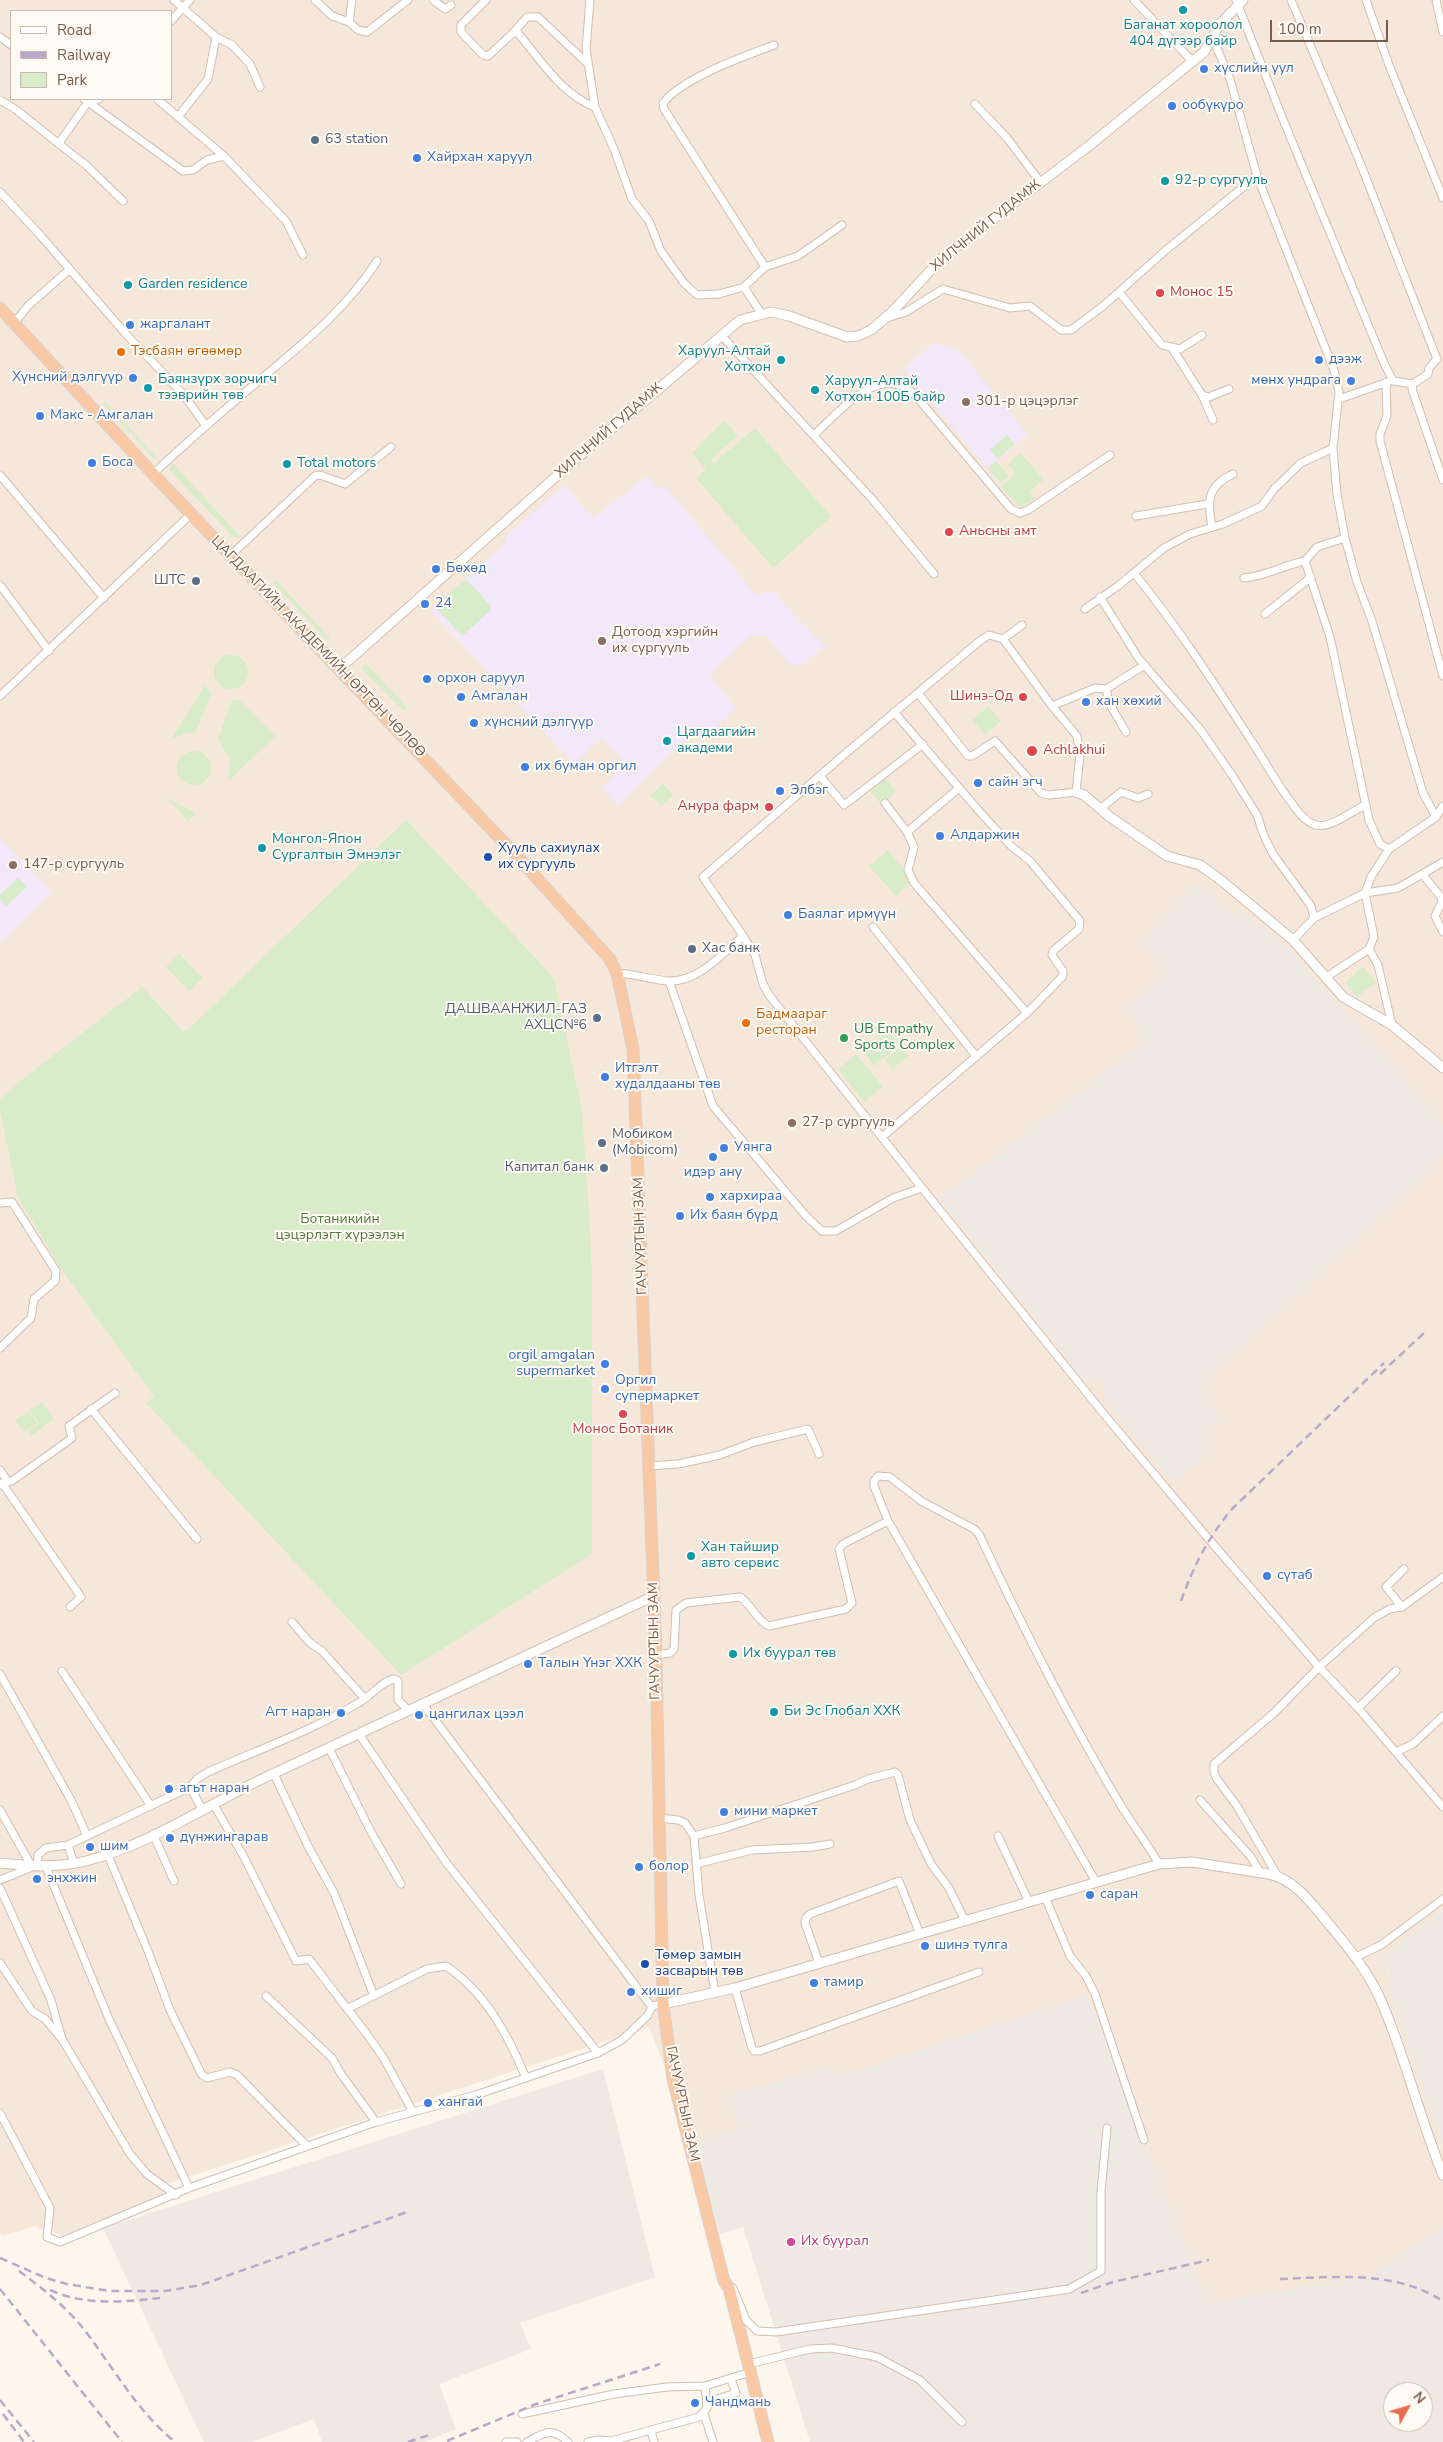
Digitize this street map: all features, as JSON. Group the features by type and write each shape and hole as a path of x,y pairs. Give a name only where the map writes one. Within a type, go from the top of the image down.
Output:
{"highway":[{"name":"ЦАГДААГИЙН АКАДЕМИЙН ӨРГӨН ЧӨЛӨӨ","path":"0,308 153,474 580,925 609,958 617,973 623,995"},
{"name":"ГАЧУУРТЫН ЗАМ","path":"623,995 633,1049 654,1596 658,1818 657,2006 673,2079 729,2288 747,2369 758,2394 757,2399 768,2442"}],"main road":[{"name":"ХИЛЧНИЙ ГУДАМЖ","path":"339,670 577,458 740,320 760,313 771,312 784,314 847,337 864,334 884,319 944,257 1090,145 1207,48 1220,24 1240,1"},
{"path":"1076,792 1084,795 1100,809 1167,856 1200,865 1293,940 1325,978 1352,1005 1392,1025 1443,1068"},
{"path":"0,1863 38,1867 74,1864 108,1855 202,1811 274,1774 654,1596"},
{"path":"657,2006 735,1988 1159,1864 1192,1862 1277,1875 1295,1886 1312,1903 1356,1957 1382,2001 1443,2175"}],"street":[{"path":"174,0 216,36 232,45 250,64 260,87"},
{"path":"172,20 190,0"},
{"path":"315,0 332,16 350,22 358,30 367,32 408,0"},
{"path":"350,22 352,0"},
{"path":"434,0 445,9 451,5"},
{"path":"486,0 461,25 461,32 483,55 488,56 527,17 538,17 588,64"},
{"path":"590,0 588,64 596,107 632,199 649,221 657,245 684,283 697,295 720,294 744,287 765,266 798,256 842,225"},
{"path":"1134,0 1192,61"},
{"path":"1291,0 1440,358 1429,368 1428,374 1413,384 1389,381 1339,398"},
{"path":"1366,0 1392,73 1443,198"},
{"path":"1436,0 1443,32"},
{"path":"1240,1 1282,117 1389,381 1387,416 1380,434 1380,440 1443,676"},
{"path":"513,33 517,32 568,92 582,102 596,107"},
{"path":"178,117 208,79 216,36"},
{"path":"1213,39 1230,79 1257,176 1334,370 1339,398 1333,448 1337,494 1345,538 1357,582 1372,621 1423,793 1436,817"},
{"path":"765,266 664,109 663,103 671,95 695,79 774,45"},
{"path":"0,100 10,105 59,143 123,201"},
{"path":"59,143 86,100 183,171 193,170 207,160 224,156"},
{"path":"158,100 224,156 286,221 303,256"},
{"path":"975,104 1007,138 1041,183"},
{"path":"884,319 906,312 943,289 1010,308 1030,306 1061,330 1067,332 1119,292 1166,250 1257,176"},
{"path":"0,192 70,268 114,321 184,394 206,426"},
{"path":"153,474 206,426 323,327 358,290 377,261"},
{"path":"14,323 29,306 70,268"},
{"path":"744,287 760,313"},
{"path":"1119,292 1154,338 1162,345 1180,349 1202,335"},
{"path":"721,336 873,500 934,574"},
{"path":"1172,348 1202,395 1213,420"},
{"path":"814,436 861,392 882,384 906,389 915,395 1011,508 1020,513 1028,510 1110,455"},
{"path":"1413,384 1414,396 1443,480"},
{"path":"1202,395 1209,397 1230,390"},
{"path":"231,555 315,476 320,475 345,484 351,482 390,447"},
{"path":"1085,609 1164,548 1190,534 1212,528 1262,506 1274,489 1301,463 1333,448"},
{"path":"1212,528 1207,504 1216,485 1234,474"},
{"path":"0,475 104,598"},
{"path":"1136,516 1207,504"},
{"path":"0,696 191,514"},
{"path":"1244,578 1260,577 1290,564 1305,560 1317,547 1345,538"},
{"path":"1305,560 1330,637 1365,805 1375,836 1380,844 1389,849"},
{"path":"1134,573 1166,615 1290,801 1303,817 1314,825 1320,825 1332,822 1365,805"},
{"path":"1266,614 1311,577"},
{"path":"0,585 49,651"},
{"path":"1100,597 1145,666 1173,701 1184,710 1200,729 1232,775 1257,815 1273,854 1311,906 1314,918"},
{"path":"1003,639 1022,625"},
{"path":"918,693 968,756 972,756 995,741 1041,793 1048,795 1076,792 1080,755 1077,736 1052,706 1003,639 989,635 894,712 703,877 755,955 763,984 769,995 922,1188 1109,1421 1319,1667 1358,1708 1443,1807"},
{"path":"1052,706 1095,688 1106,689 1145,666"},
{"path":"1106,689 1109,703 1126,732"},
{"path":"882,1137 1027,1013 1062,976 1063,971 1052,955 1053,951 1079,929 1080,921 1030,861 1011,846 894,712"},
{"path":"820,776 844,805 923,744"},
{"path":"907,832 959,788"},
{"path":"1100,809 1121,792 1138,798 1148,794"},
{"path":"885,803 907,832 914,847 908,870 914,883 1027,1013"},
{"path":"1325,978 1369,949 1374,937 1365,893 1371,878 1389,849 1436,817 1443,806"},
{"path":"1293,940 1314,918 1365,893 1398,888 1443,862"},
{"path":"1423,875 1441,897 1442,902 1435,916 1443,932"},
{"path":"873,927 976,1056"},
{"path":"617,973 669,981 697,975 743,936"},
{"path":"1369,949 1378,965 1392,1025"},
{"path":"669,981 713,1106 806,1216 822,1231 836,1231 893,1198 922,1188"},
{"path":"0,1203 12,1202 56,1272 55,1281 34,1299 31,1307 31,1318 0,1348"},
{"path":"4,1483 72,1438 69,1426 115,1393"},
{"path":"92,1409 197,1539"},
{"path":"649,1466 678,1464 720,1455 754,1442 808,1429 819,1454"},
{"path":"0,1470 4,1483 81,1597 70,1607"},
{"path":"1096,1882 888,1521 874,1486 874,1481 878,1476 890,1477 921,1501 974,1529 979,1534 1050,1677 1120,1805 1141,1833 1159,1864"},
{"path":"656,1656 670,1653 674,1649 676,1610 686,1603 740,1597 747,1601 762,1623 769,1626 846,1609 852,1603 839,1549 843,1544 888,1521"},
{"path":"1402,1607 1386,1587 1404,1569"},
{"path":"1277,1875 1213,1768 1217,1761 1274,1713 1319,1667 1375,1617 1390,1609 1402,1607 1443,1577"},
{"path":"292,1622 310,1643 321,1650 365,1699"},
{"path":"62,1671 151,1806"},
{"path":"1358,1708 1396,1671"},
{"path":"0,1674 72,1802 87,1836"},
{"path":"38,1867 39,1852 46,1848 68,1845 190,1787 202,1776 316,1727 365,1699 389,1680 394,1679 399,1684 399,1702 409,1711"},
{"path":"0,2113 50,2208 47,2238 60,2242 189,2188 306,2145 362,2129 376,2122 526,2078 598,2053 622,2040 648,2015 657,2006 423,1704"},
{"path":"1396,1752 1413,1744 1442,1717"},
{"path":"359,1734 446,1861 598,2053"},
{"path":"329,1748 371,1832 401,1884"},
{"path":"694,1836 725,1828 855,1786 868,1779 895,1772 910,1820 931,1864 949,1888 965,1921"},
{"path":"274,1774 299,1829 334,1893 374,1996"},
{"path":"190,1787 202,1811"},
{"path":"1200,1800 1251,1857 1260,1872"},
{"path":"214,1805 237,1848 244,1857 296,1961 309,1959 349,2008 382,2057 413,2112"},
{"path":"0,1810 38,1867 189,2188"},
{"path":"658,1818 685,1822 694,1836 696,1864 715,1993"},
{"path":"153,1834 174,1881"},
{"path":"998,1836 1029,1902"},
{"path":"696,1864 752,1850 813,1847 830,1844"},
{"path":"68,1845 74,1864"},
{"path":"108,1855 170,2010 202,2075 207,2078 230,2072 237,2075 306,2145"},
{"path":"0,1880 38,1867"},
{"path":"819,1963 805,1923 806,1918 810,1914 899,1882 920,1934"},
{"path":"0,1888 51,2000 62,2039"},
{"path":"1045,1897 1070,1956 1086,1976 1095,1994 1144,2140"},
{"path":"1356,1957 1381,1945 1443,1899"},
{"path":"0,1963 32,2011 45,2019 62,2039 130,2154 153,2180 176,2195"},
{"path":"349,2008 427,1969 446,1966 462,1977 491,2009 516,2053 526,2078"},
{"path":"735,1988 752,2048 754,2051 760,2051 979,1972"},
{"path":"266,1996 332,2058 340,2074 376,2122"},
{"path":"727,2281 746,2320 757,2331 776,2332 1070,2289 1100,2271 1101,2192 1107,2128"},
{"path":"522,2414 614,2394 667,2387 705,2386 731,2379 747,2369 810,2348 832,2348 877,2357 920,2380 962,2422"},
{"path":"707,2402 736,2393 731,2379"},
{"path":"705,2386 707,2402 704,2414 713,2442"},
{"path":"588,2442 598,2440 611,2441 651,2431 704,2414"},
{"path":"651,2431 654,2442"},
{"path":"527,2442 551,2432 556,2432 568,2442"},
{"path":"506,2442 517,2442"}],"shaded area":[{"path":"0,0 1443,0 1443,1910 1387,1953 1390,1993 1443,2146 1443,2227 1369,2275 1208,2304 1087,1995 843,2075 827,2067 731,2095 738,2129 694,2142 649,2027 160,2186 165,2195 61,2236 44,2225 42,2230 35,2226 3,2236 0,2233"},
{"name":"301-р цэцэрлэг","path":"934,343 958,350 1028,434 997,461 1009,476 1000,483 903,369"},
{"name":"Дотоод хэргийн их сургууль","path":"647,476 660,489 665,486 756,595 774,591 782,602 825,646 802,665 790,665 767,636 750,636 709,675 736,709 703,738 686,738 618,806 602,788 625,764 602,738 574,764 430,610 507,542 504,538 564,485 593,518"},
{"name":"147-р сургууль","path":"0,838 52,892 0,943"},
{"path":"1192,885 1201,886 1233,914 1240,909 1285,945 1403,1076 1443,1125 1443,1155 1426,1174 1204,1381 1201,1386 1203,1395 1220,1418 1206,1432 1211,1439 1207,1455 1173,1482 1104,1399 1104,1379 1083,1379 940,1198 1143,1043 1138,1035 1142,1031 1125,1009 1166,974 1143,942"},
{"path":"1443,1910 1443,2146 1390,1993 1387,1953"},
{"path":"1087,1995 1208,2304 1369,2275 1443,2227 1443,2442 810,2442 743,2227 720,2234 694,2142 738,2129 730,2095 827,2067 843,2075"},
{"path":"603,2069 655,2277 520,2323 531,2349 439,2384 456,2429 425,2442 322,2442 314,2419 252,2442 204,2442 103,2228"}],"green space":[{"path":"104,400 157,458 155,460 103,404"},
{"path":"725,421 738,436 711,459 714,463 755,428 831,517 773,568 696,478 706,470 692,453 701,446 699,444"},
{"path":"1007,435 1015,444 998,459 990,450"},
{"path":"1021,453 1043,480 1030,491 1035,498 1024,506 1019,506 1001,486 1016,474 1008,464"},
{"path":"996,461 1009,476 1000,483 988,468"},
{"path":"171,462 241,537 233,537 170,470"},
{"path":"466,579 490,605 490,611 462,636 434,606"},
{"path":"276,580 330,638 327,640 273,583"},
{"path":"231,655 238,656 243,660 247,665 247,679 243,684 238,688 231,689 224,688 219,684 215,679 214,672 215,665 219,660 224,656"},
{"path":"365,663 407,707 404,711 362,669"},
{"path":"205,685 211,693 196,732 183,734 171,740"},
{"path":"238,699 275,736 229,781 229,758 218,739 232,701"},
{"path":"989,706 1001,721 985,735 972,720"},
{"path":"194,751 206,756 211,768 206,780 194,785 182,780 177,768 182,756"},
{"path":"885,777 896,792 881,804 869,789"},
{"path":"663,784 673,795 661,806 650,795"},
{"path":"166,797 190,810 196,814 188,821"},
{"name":"Ботаникийн цэцэрлэгт хүрээлэн","path":"406,820 554,978 582,1111 588,1196 592,1274 592,1554 401,1675 146,1403 154,1396 61,1269 18,1197 0,1111 0,1101 18,1083 142,987 183,1031 188,1030"},
{"path":"888,850 914,881 896,896 869,866"},
{"path":"18,878 27,887 6,906 0,899 0,895"},
{"path":"179,954 203,978 189,991 166,967"},
{"path":"1363,967 1376,982 1357,997 1345,982"},
{"path":"890,1031 901,1045 874,1066 863,1051"},
{"path":"901,1047 908,1056 892,1069 885,1060"},
{"path":"856,1054 883,1087 864,1102 838,1069"},
{"path":"42,1402 54,1419 31,1436 28,1431 39,1423 30,1410"},
{"path":"29,1411 37,1423 24,1432 15,1420"}],"railway":[{"path":"1380,1374 1424,1333"},
{"path":"1181,1601 1202,1553 1215,1531 1231,1510 1384,1363"},
{"path":"0,2258 46,2278 67,2284 109,2291 165,2291 201,2285 407,2212"},
{"path":"1081,2293 1113,2282 1209,2260"},
{"path":"19,2271 69,2312 148,2416 175,2442"},
{"path":"1280,2279 1343,2277 1385,2280 1405,2284 1443,2301"},
{"path":"0,2289 122,2442"},
{"path":"50,2290 77,2299 90,2301 132,2301 160,2298"},
{"path":"447,2441 536,2404 660,2364"},
{"path":"0,2400 34,2442"},
{"path":"3,2414 24,2442"},
{"path":"408,2442 429,2435"}],"place":[{"name":"Баганат хороолол 404 дүгээр байр","path":"1183,10"},
{"name":"хүслийн уул","path":"1204,69"},
{"name":"ообүкүро","path":"1172,106"},
{"name":"63 station","path":"315,140"},
{"name":"Хайрхан харуул","path":"417,158"},
{"name":"92-р сургууль","path":"1165,181"},
{"name":"Garden residence","path":"128,285"},
{"name":"Монос 15","path":"1160,293"},
{"name":"жаргалант","path":"130,325"},
{"name":"Тэсбаян өгөөмөр","path":"121,352"},
{"name":"Харуул-Алтай Хотхон","path":"781,360"},
{"name":"дээж","path":"1319,360"},
{"name":"Хүнсний дэлгүүр","path":"133,378"},
{"name":"мөнх ундрага","path":"1351,381"},
{"name":"Баянзүрх зорчигч тээврийн төв","path":"148,388"},
{"name":"Харуул-Алтай Хотхон 100Б байр","path":"815,390"},
{"name":"301-р цэцэрлэг","path":"966,402"},
{"name":"Макс - Амгалан","path":"40,416"},
{"name":"Боса","path":"92,463"},
{"name":"Total motors","path":"287,464"},
{"name":"Аньсны амт","path":"949,532"},
{"name":"Бөхөд","path":"436,569"},
{"name":"ШТС","path":"196,581"},
{"name":"24","path":"425,604"},
{"name":"Дотоод хэргийн их сургууль","path":"602,641"},
{"name":"орхон саруул","path":"427,679"},
{"name":"Амгалан","path":"461,697"},
{"name":"Шинэ-Од","path":"1023,697"},
{"name":"хан хөхий","path":"1086,702"},
{"name":"хүнсний дэлгүүр","path":"474,723"},
{"name":"Цагдаагийн академи","path":"667,741"},
{"name":"Achlakhui","path":"1032,751"},
{"name":"их буман оргил","path":"525,767"},
{"name":"сайн эгч","path":"978,783"},
{"name":"Элбэг","path":"780,791"},
{"name":"Анура фарм","path":"769,807"},
{"name":"Алдаржин","path":"940,836"},
{"name":"Монгол-Япон Сургалтын Эмнэлэг","path":"262,848"},
{"name":"Хууль сахиулах их сургууль","path":"488,857"},
{"name":"147-р сургууль","path":"13,865"},
{"name":"Баялаг ирмүүн","path":"788,915"},
{"name":"Хас банк","path":"692,949"},
{"name":"ДАШВААНЖИЛ-ГАЗ АХЦС№6","path":"597,1018"},
{"name":"Бадмаараг ресторан","path":"746,1023"},
{"name":"UB Empathy Sports Complex","path":"844,1038"},
{"name":"Итгэлт худалдааны төв","path":"605,1077"},
{"name":"27-р сургууль","path":"792,1123"},
{"name":"Мобиком (Mobicom)","path":"602,1143"},
{"name":"Уянга","path":"724,1148"},
{"name":"идэр ану","path":"713,1157"},
{"name":"Капитал банк","path":"604,1168"},
{"name":"хархираа","path":"710,1197"},
{"name":"Их баян бүрд","path":"680,1216"},
{"name":"orgil amgalan supermarket","path":"605,1364"},
{"name":"Оргил супермаркет","path":"605,1389"},
{"name":"Монос Ботаник","path":"623,1414"},
{"name":"Хан тайшир авто сервис","path":"691,1556"},
{"name":"сүтаб","path":"1267,1576"},
{"name":"Их буурал төв","path":"733,1654"},
{"name":"Талын Үнэг ХХК","path":"528,1664"},
{"name":"Би Эс Глобал ХХК","path":"774,1712"},
{"name":"Агт наран","path":"341,1713"},
{"name":"цангилах цээл","path":"419,1715"},
{"name":"агьт наран","path":"169,1789"},
{"name":"мини маркет","path":"724,1812"},
{"name":"дүнжингарав","path":"170,1838"},
{"name":"шим","path":"90,1847"},
{"name":"болор","path":"639,1867"},
{"name":"энхжин","path":"37,1879"},
{"name":"саран","path":"1090,1895"},
{"name":"шинэ тулга","path":"925,1946"},
{"name":"Төмөр замын засварын төв","path":"645,1964"},
{"name":"тамир","path":"814,1983"},
{"name":"хишиг","path":"631,1992"},
{"name":"хангай","path":"428,2103"},
{"name":"Их буурал","path":"791,2242"},
{"name":"Чандмань","path":"695,2403"}]}
